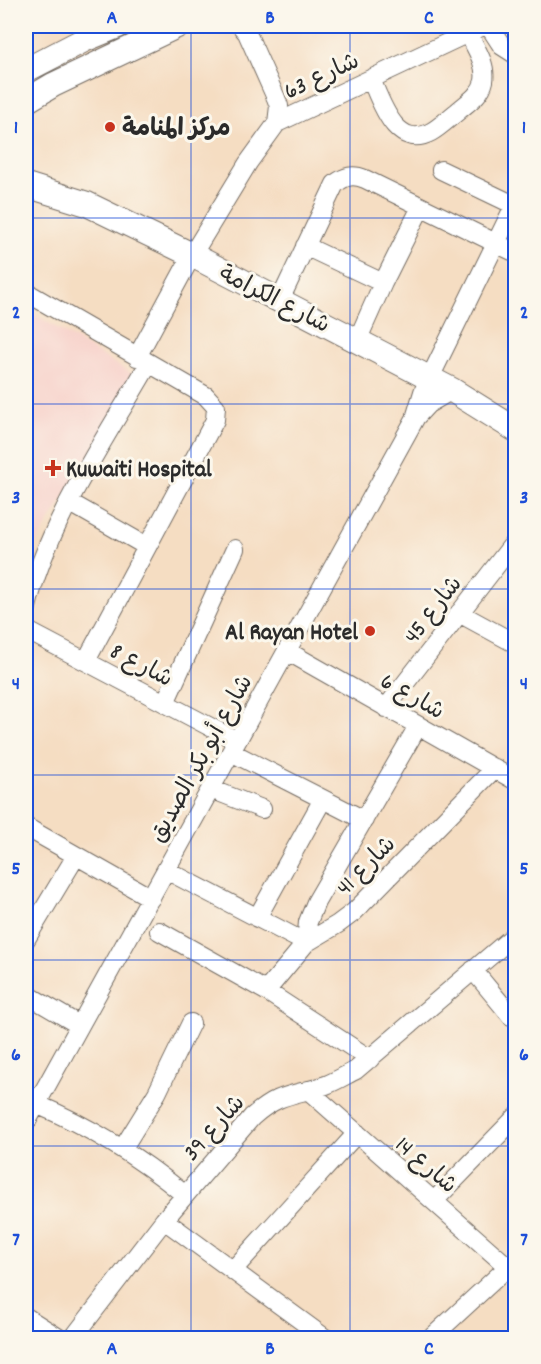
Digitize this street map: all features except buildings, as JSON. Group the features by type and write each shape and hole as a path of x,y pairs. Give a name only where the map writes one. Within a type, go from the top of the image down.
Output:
{"main road":[{"path":"31,64 118,26"},
{"path":"26,101 53,85 177,26"},
{"name":"شارع الكرامة","path":"26,185 61,195 113,216 192,255 452,390 516,430"},
{"path":"26,193 61,195"}],"street":[{"path":"26,611 45,551 143,360 192,255 245,169 277,123 279,114 276,98 247,33 241,26"},
{"path":"489,26 502,46 516,55"},
{"path":"371,79 393,125 401,132 411,135 421,136 431,133 471,100 481,88 484,81 483,65 476,29"},
{"name":"شارع 63","path":"277,123 476,29"},
{"path":"441,170 515,204"},
{"path":"280,300 335,184 349,176 365,179 516,253"},
{"name":"شارع أبو بكر الصديق","path":"26,1122 416,417 420,400 515,204"},
{"path":"357,341 421,207"},
{"path":"305,246 383,284"},
{"path":"26,292 206,396 214,402 217,411 215,420 86,662"},
{"name":"شارع أبو بكر الصديق","path":"416,417 429,404 452,390"},
{"path":"69,502 146,546"},
{"name":"شارع 45","path":"386,708 516,540"},
{"path":"165,703 235,549"},
{"path":"459,613 516,644"},
{"name":"شارع 8","path":"26,630 165,703 323,799 364,819"},
{"name":"شارع 6","path":"286,651 516,781"},
{"path":"166,870 306,944 311,912 418,726"},
{"name":"شارع 41","path":"266,991 306,944 354,912 495,768"},
{"path":"211,789 262,809"},
{"path":"257,918 323,799"},
{"path":"26,827 151,898"},
{"path":"26,939 76,856"},
{"path":"159,931 266,991 370,1059"},
{"name":"شارع 39","path":"73,1338 164,1220 252,1117 264,1107 292,1093 308,1090 340,1078 370,1059 516,934"},
{"path":"473,970 511,1016"},
{"path":"26,994 79,1024"},
{"path":"123,1148 157,1093 191,1023"},
{"name":"شارع 14","path":"308,1090 512,1270"},
{"path":"36,1104 81,1124 123,1148 185,1195"},
{"path":"434,1201 516,1117"},
{"path":"233,1270 357,1133"},
{"path":"164,1220 325,1338"},
{"path":"436,1337 512,1270"},
{"path":"26,1317 59,1338"}],"shaded area":[{"name":"Kuwaiti Hospital","path":"26,309 137,377 26,560"}],"place":[{"name":"مركز المنامة","path":"110,127"},
{"name":"Kuwaiti Hospital","path":"53,468"},
{"name":"Al Rayan Hotel","path":"370,631"}]}
